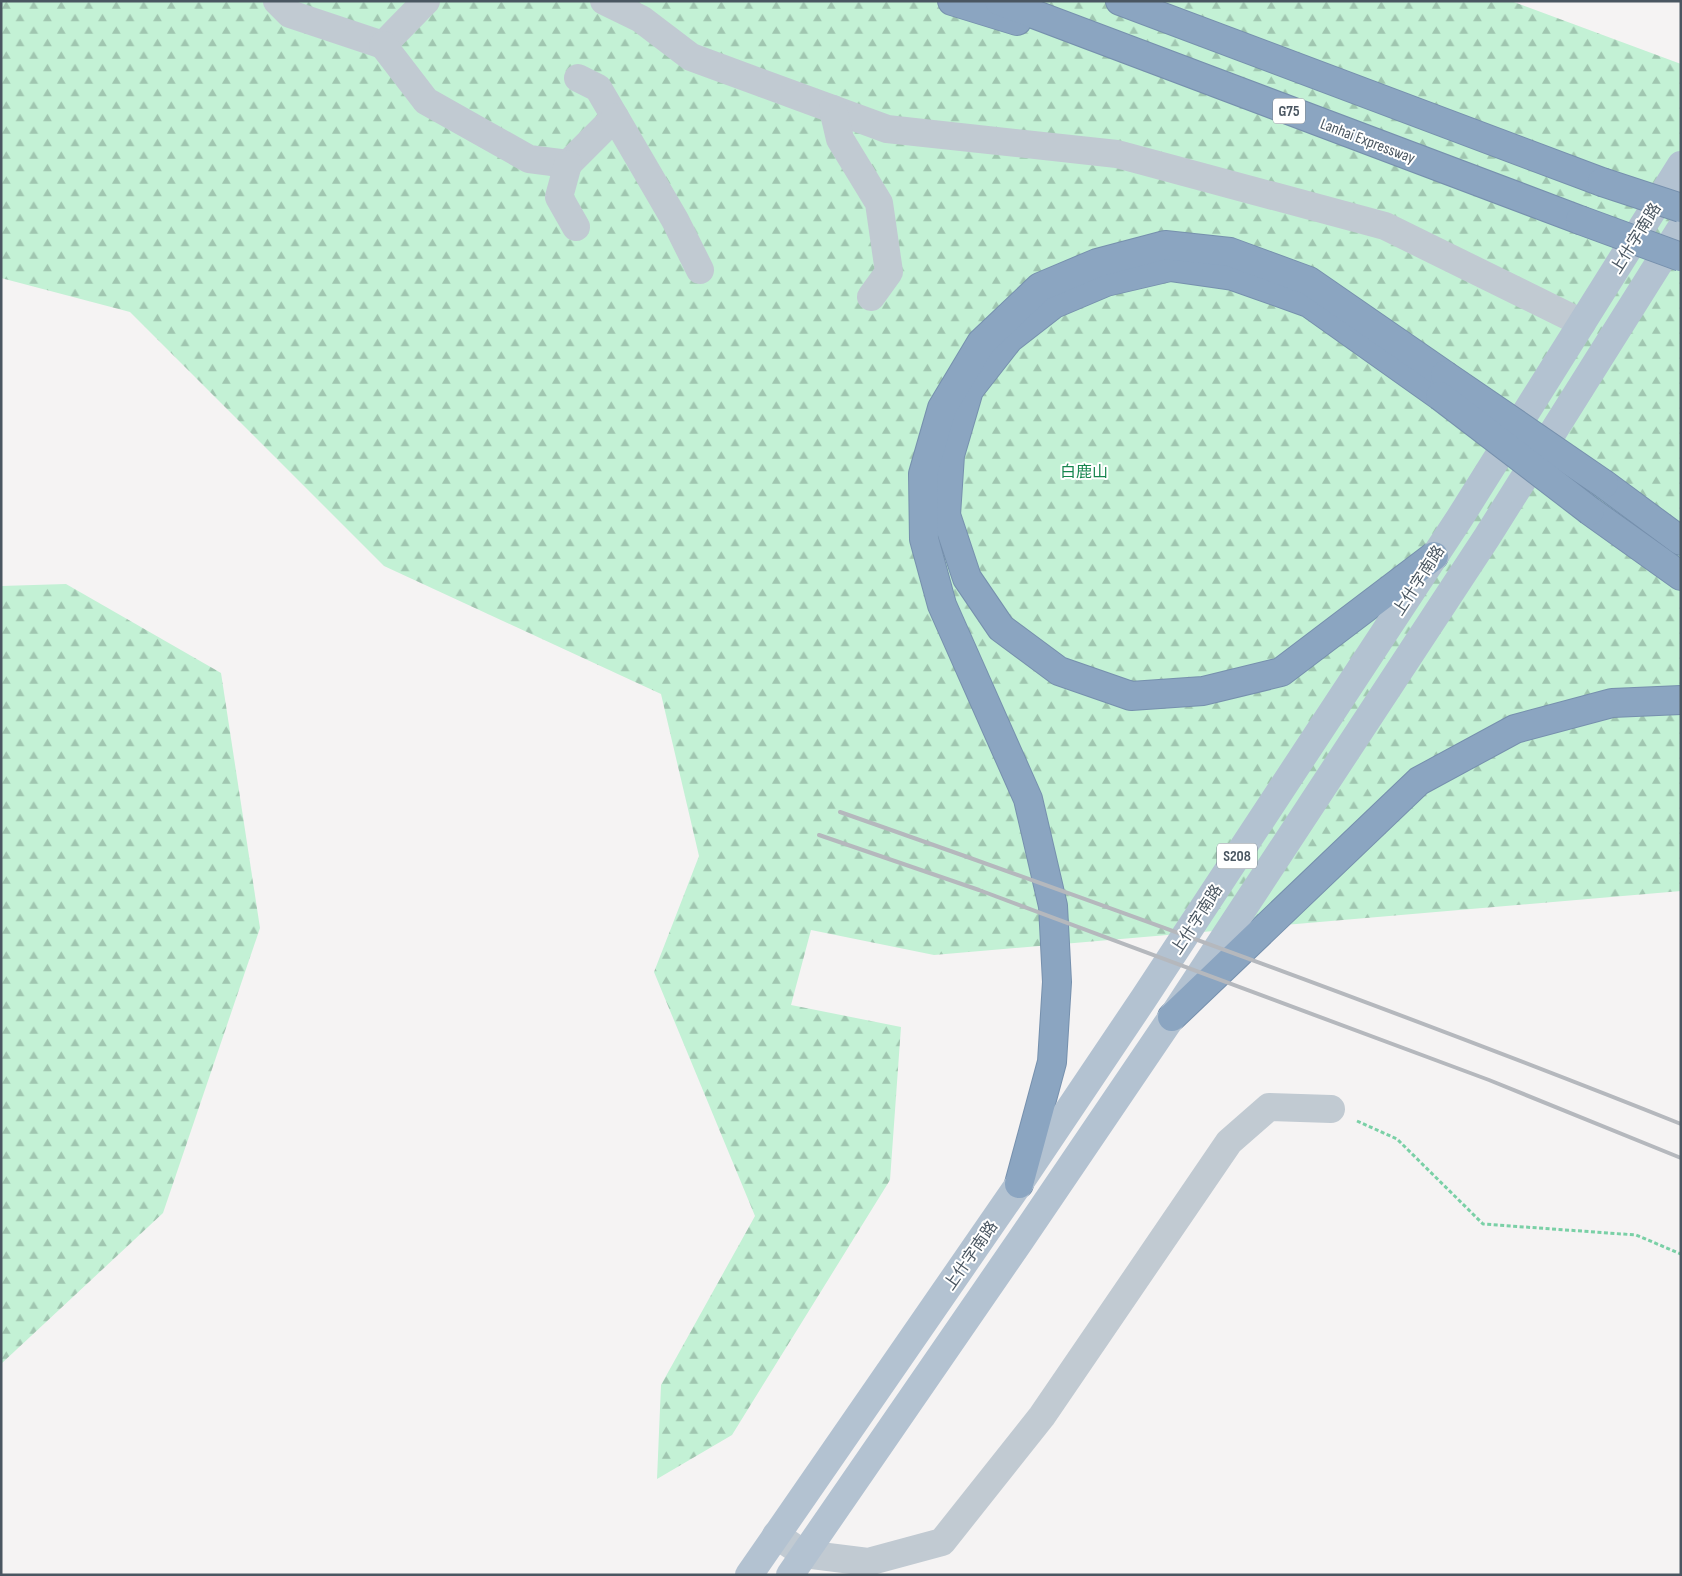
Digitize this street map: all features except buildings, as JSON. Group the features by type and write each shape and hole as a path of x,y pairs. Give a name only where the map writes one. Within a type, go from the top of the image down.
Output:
{"highway":[{"path":"952,1 1189,73"},
{"name":"Lanhai Expressway","path":"999,1 1681,257"},
{"path":"1120,1 1602,182 1681,208"},
{"path":"1143,1 1285,63"},
{"path":"1019,1184 1052,1062 1057,982 1053,906 1028,799 942,605 924,539 923,474 942,408 981,343 1040,287 1097,263 1165,245 1230,252 1309,282 1443,386 1590,511 1681,576"},
{"path":"1434,556 1282,672 1203,691 1131,696 1059,671 1001,628 967,578 946,515 950,455 969,390 1009,339 1054,304 1106,282 1170,266 1233,276 1309,303 1604,484 1681,541"},
{"path":"1172,1017 1419,781 1515,729 1612,703 1681,700"}],"main road":[{"name":"上什字南路","path":"776,1535 1019,1184 1144,998 1434,556 1681,165"},
{"name":"上什字南路","path":"797,1564 1026,1233 1172,1017 1487,537 1681,228"},
{"name":"S208","path":"749,1575 776,1535"}],"street":[{"path":"277,1 290,14 383,46 426,101 529,159 568,164"},
{"path":"383,46 426,1"},
{"path":"604,1 641,19 691,57 887,129 1117,154 1385,226 1582,323"},
{"path":"578,78 598,88 675,220 700,270"},
{"path":"833,109 840,139 879,203 889,272 871,297"},
{"path":"576,227 559,197 568,164 615,117"},
{"path":"776,1535 797,1564 868,1562 942,1542 1042,1416 1229,1142 1269,1107 1331,1109"}],"path":[{"path":"1331,1109 1397,1139 1484,1224 1636,1235 1681,1254"}],"green space":[{"name":"白鹿山","path":"1,1 1511,1 1681,64 1681,891 934,955 811,930 791,1005 901,1027 890,1180 732,1435 657,1479 661,1385 755,1216 654,972 699,856 661,694 384,566 130,312 1,278"},
{"path":"66,584 221,673 260,928 163,1213 1,1364 1,586"}],"railway":[{"path":"840,812 1262,963 1472,1042 1681,1124"},
{"path":"819,835 979,890 1489,1080 1681,1158"}]}
